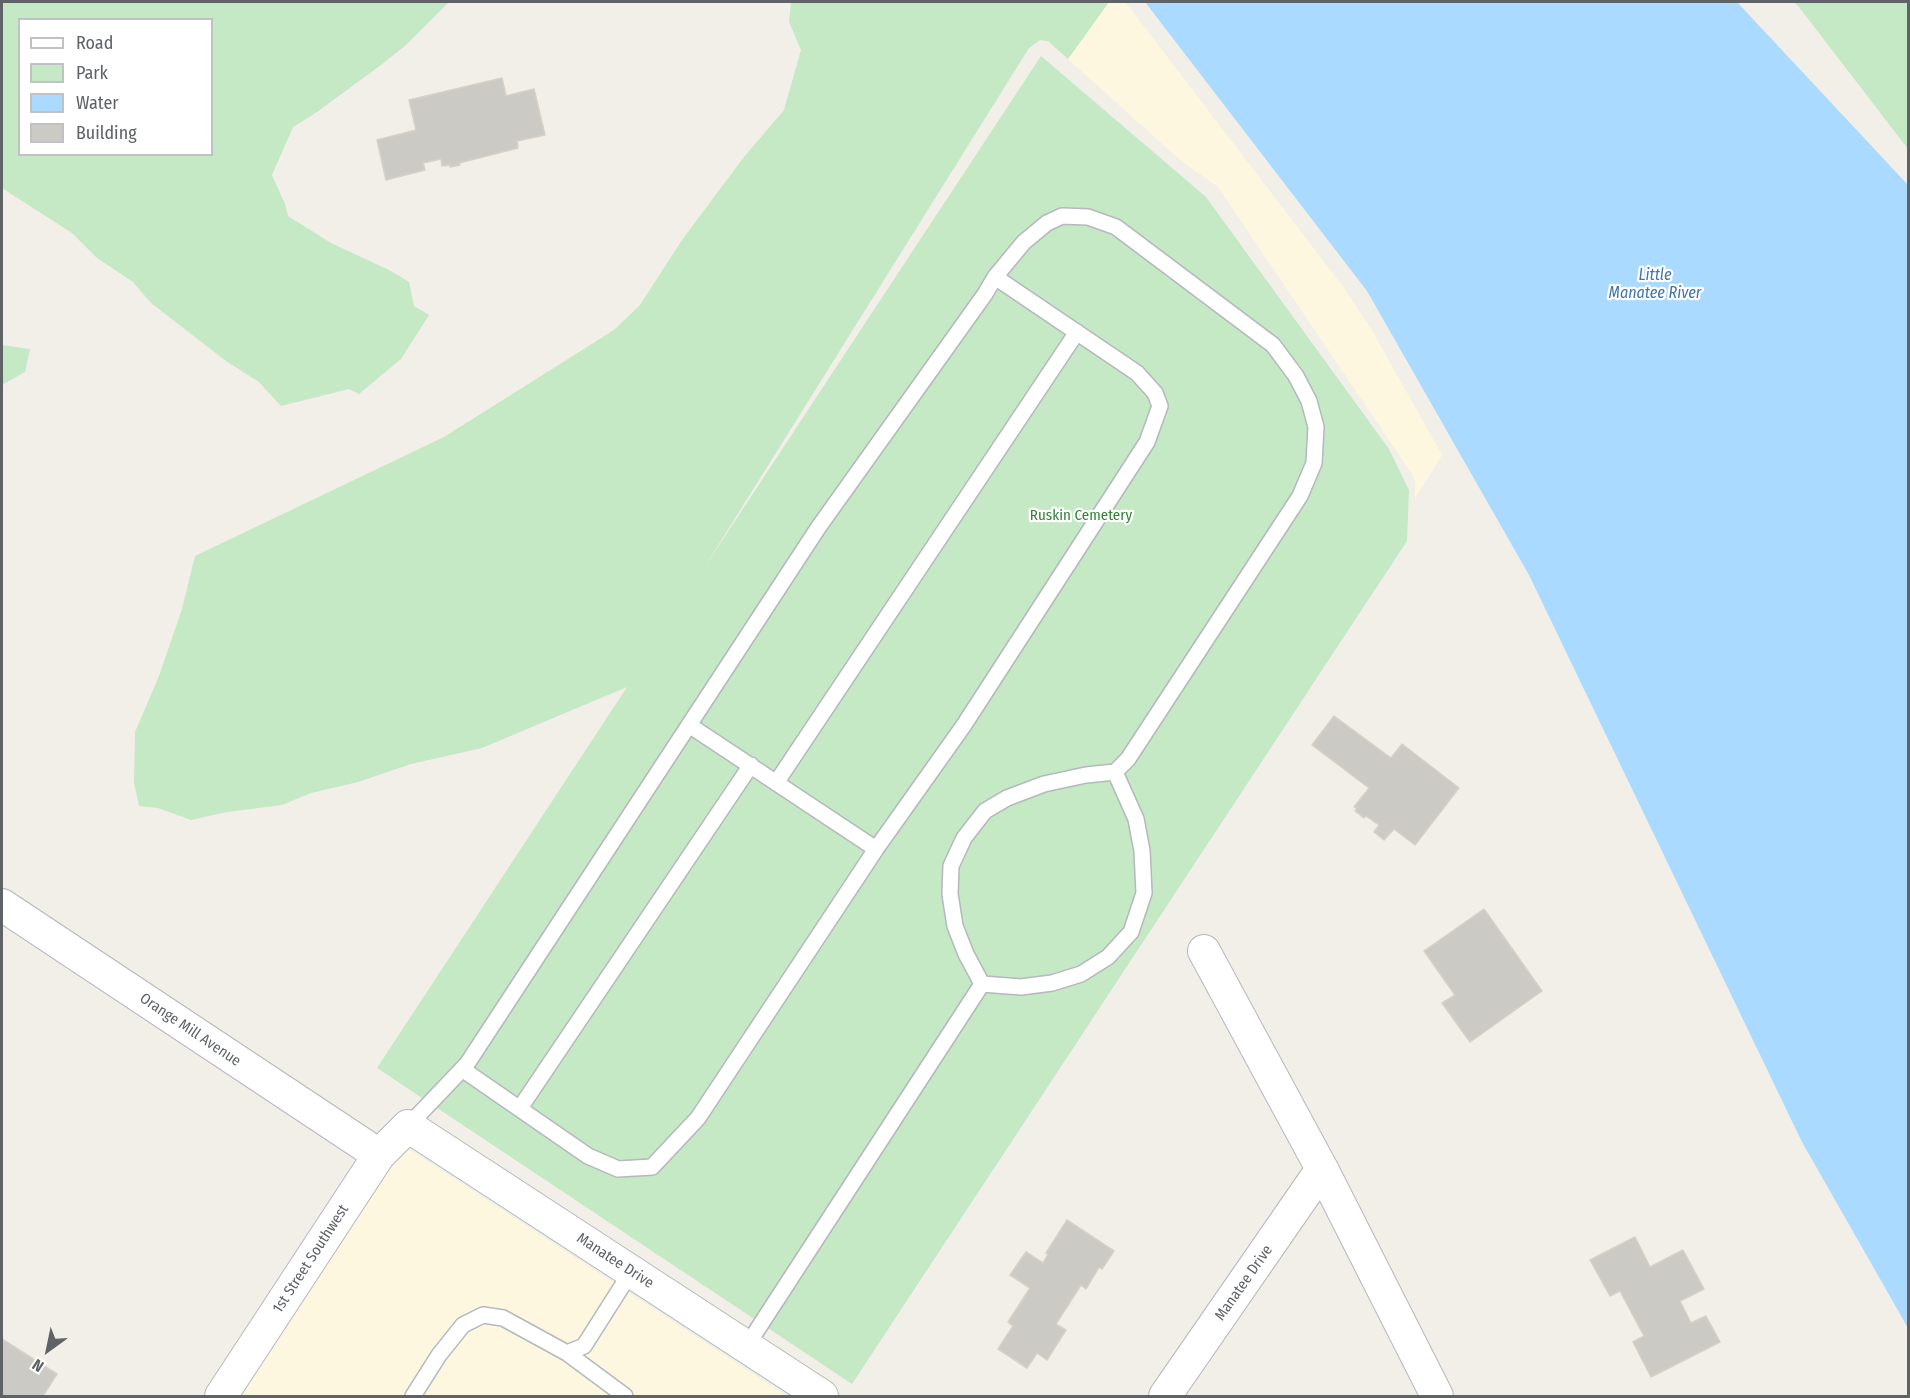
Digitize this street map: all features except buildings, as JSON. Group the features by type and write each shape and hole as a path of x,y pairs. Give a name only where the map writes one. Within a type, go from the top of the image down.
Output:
{"street":[{"name":"Orange Mill Avenue","path":"2,905 379,1155"},
{"path":"1204,951 1322,1169 1437,1396"},
{"name":"1st Street Southwest","path":"221,1396 379,1155 408,1126"},
{"name":"Manatee Drive","path":"408,1126 822,1396"},
{"name":"Manatee Drive","path":"1166,1396 1322,1169"}],"lane":[{"path":"408,1126 462,1069 818,528 995,277 1024,242 1047,223 1062,216 1088,217 1116,228 1273,345 1296,376 1310,401 1316,427 1314,463 1300,496 1128,759 1115,772 1086,775 1044,784 1007,798 985,811 964,838 951,866 950,894 955,926 966,954 982,984"},
{"path":"462,1069 588,1156 618,1169 652,1167 698,1118 876,849 964,725 1147,442 1160,406 1155,393 1137,373 995,277"},
{"path":"776,783 1077,332"},
{"path":"689,725 876,849"},
{"path":"520,1108 750,765"},
{"path":"982,984 1021,987 1052,983 1081,974 1108,957 1131,932 1144,893 1142,851 1136,819 1115,772"},
{"path":"746,1347 982,984"},
{"path":"567,1353 584,1346 631,1272"},
{"path":"413,1396 439,1355 463,1325 483,1315 503,1318 567,1353 625,1396"}],"shaded area":[{"path":"1109,2 1124,2 1129,7 1344,288 1370,327 1442,455 1415,498 1415,482 1412,474 1218,187 1180,160 1068,59"},
{"path":"409,1149 787,1396 241,1396 392,1166"}],"green space":[{"path":"2,2 449,2 406,45 385,62 293,127 272,175 288,216 331,243 409,282 414,306 429,315 401,359 359,394 349,389 281,406 259,382 226,361 151,303 133,282 97,258 72,233 2,188"},
{"name":"Ruskin Cemetery","path":"791,2 1109,2 1068,59 1048,41 1040,40 1029,48 704,568 1041,56 1206,197 1389,449 1409,490 1407,541 852,1384 377,1068 627,687 482,748 411,764 358,782 311,793 282,805 227,812 191,820 158,808 139,806 134,783 135,732 159,676 182,609 195,556 444,437 614,330 640,305 682,240 744,157 784,110 801,50 789,22"},
{"path":"1794,2 1908,2 1908,149 1799,7"},
{"path":"2,345 30,349 25,372 2,385"}],"water":[{"name":"Little Manatee River","path":"1145,2 1737,2 1908,185 1908,1328 1802,1142 1529,575 1367,291"}]}
